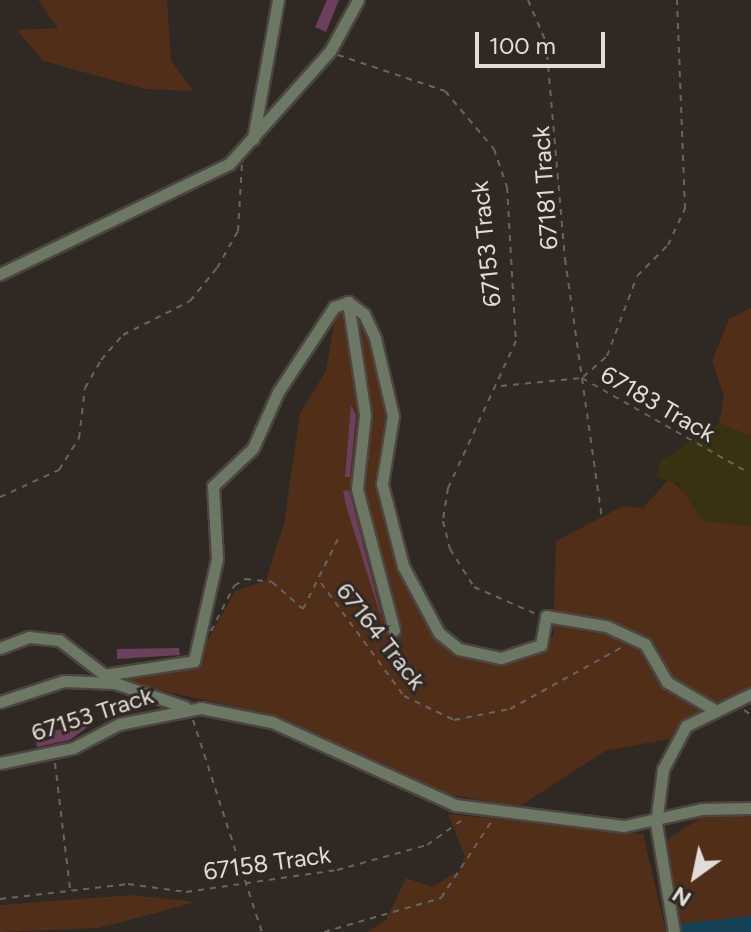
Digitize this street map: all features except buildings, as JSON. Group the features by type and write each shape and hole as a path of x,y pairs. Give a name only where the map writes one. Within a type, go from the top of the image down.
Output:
{"street":[{"path":"252,139 278,0"},
{"path":"0,274 195,184 242,153 330,51 358,0"},
{"path":"348,302 364,314 375,338 395,428 384,496 409,584 428,619 459,649 501,658 541,645 546,616 633,637 672,686 715,710"},
{"path":"348,302 365,415 357,489 394,630"},
{"path":"104,675 185,668 200,649 217,559 213,486 253,448 278,392 334,307 348,302"},
{"path":"0,648 29,637 59,640 115,683 187,708"},
{"path":"0,702 64,681 115,683"},
{"path":"674,932 656,823 668,755 686,726 751,694"},
{"name":"67153 Track","path":"0,763 53,754 119,724 187,708 272,722 430,799 479,808 593,824 656,823 701,809 751,808"}],"path":[{"name":"67181 Track","path":"528,0 546,42 582,378 602,518"},
{"path":"582,378 607,356 637,276 668,245 685,209 677,0"},
{"name":"67153 Track","path":"330,51 445,91 494,149 507,187 516,341 501,386 448,488 443,521 474,587 546,616"},
{"path":"0,497 59,470 79,438 85,388 101,360 123,335 190,301 217,268 238,231 242,153"},
{"name":"67183 Track","path":"501,386 582,378 749,473"},
{"path":"200,649 234,586 245,579 272,582 303,609 321,583 340,535"},
{"name":"67164 Track","path":"321,583 404,696 454,720 510,709 633,637"},
{"path":"187,708 204,741 262,932"},
{"path":"53,754 70,889"},
{"name":"67158 Track","path":"0,899 70,889 153,884 186,892 244,879 393,858 436,840 479,808"},
{"path":"324,932 389,916 441,898 474,857 495,810"}],"shaded area":[{"path":"38,0 167,0 171,61 194,91 145,89 43,61 17,30 58,28"},
{"path":"343,306 369,330 392,426 380,495 411,595 436,634 466,656 493,663 542,651 553,636 556,541 623,506 643,508 669,479 714,517 751,526 751,691 692,716 669,739 605,751 517,808 428,790 281,717 120,681 192,668 235,591 266,581 284,523 300,413 326,371 336,312"},
{"path":"751,308 751,436 743,436 719,423 724,396 712,361 729,319"},
{"path":"448,814 643,834 666,932 367,932 386,920 406,878 432,887 459,871 465,856"},
{"path":"751,815 751,932 680,932 665,855 669,838 702,817"},
{"path":"132,895 196,902 99,928 0,932 0,905"}],"sand":[{"path":"719,423 751,436 751,526 702,521 678,483 655,478 662,460"}],"waterway":[{"path":"679,932 751,924"}]}
